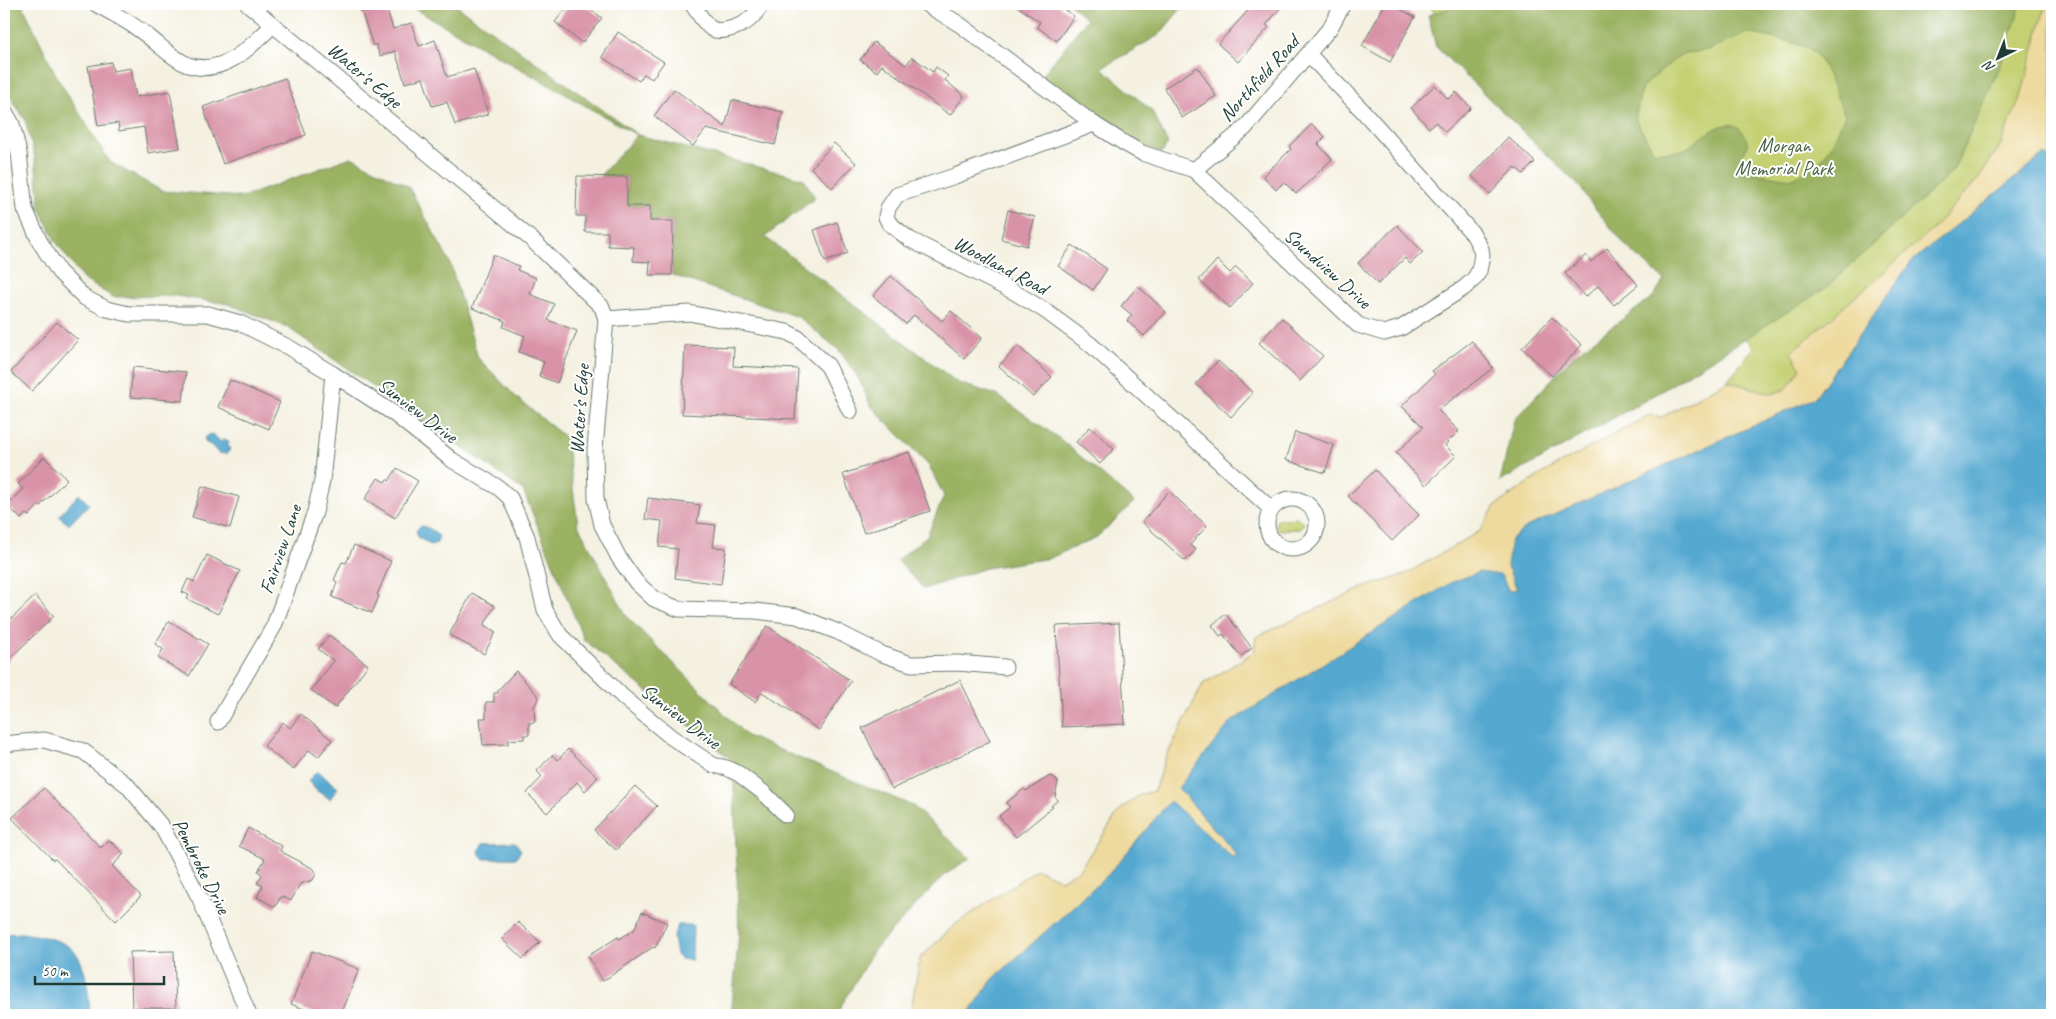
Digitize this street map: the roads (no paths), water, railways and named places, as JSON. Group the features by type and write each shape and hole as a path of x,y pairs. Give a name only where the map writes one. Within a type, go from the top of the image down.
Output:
{"street":[{"path":"96,4 145,34 164,50 189,65 206,68 221,66 237,56 252,46 273,25"},
{"name":"Water's Edge","path":"248,4 531,239 602,307 606,319 595,449 596,499 602,525 619,558 636,582 654,599 679,609 755,611 797,616 838,632 882,654 911,664 1005,667"},
{"path":"692,4 704,23 713,30 721,30 732,28 752,18 762,4"},
{"path":"926,4 959,24 1094,124"},
{"name":"Northfield Road","path":"1194,170 1245,128 1309,55 1330,28 1343,4"},
{"name":"Soundview Drive","path":"1094,124 1142,152 1194,170 1358,325 1384,333 1401,328 1464,288 1474,279 1479,271 1482,255 1481,249 1473,234 1362,110 1309,55"},
{"name":"Sunview Drive","path":"4,110 12,124 19,153 26,209 36,234 59,272 85,298 106,309 129,314 208,314 240,323 288,347 333,374 393,413 452,460 499,488 510,498 527,537 545,610 560,635 623,696 671,737 713,765 727,768 739,774 764,793 786,815"},
{"name":"Woodland Road","path":"1094,124 955,176 897,195 888,208 886,217 889,223 909,239 1014,292 1044,310 1090,344 1271,510"},
{"path":"606,319 689,312 787,332 798,338 828,366 850,412"},
{"name":"Fairview Lane","path":"218,722 274,626 315,512 322,481 333,374"},
{"name":"Pembroke Drive","path":"4,744 44,740 83,751 127,785 162,827 200,899 249,1015"}],"water":[{"path":"2045,154 2052,160 2052,1015 968,1015 992,980 1109,874 1170,801 1232,857 1237,855 1178,788 1231,722 1450,583 1479,572 1501,575 1509,591 1517,589 1507,566 1511,539 1529,526 1815,398 1911,262"},
{"path":"210,434 214,435 221,442 224,439 229,441 228,446 230,449 227,454 218,453 211,445 206,443 204,438"},
{"path":"79,494 89,504 69,525 59,516"},
{"path":"420,526 428,528 439,537 437,543 430,545 418,537 416,531"},
{"path":"317,771 338,788 330,799 317,791 308,781"},
{"path":"515,842 521,850 516,858 484,859 480,855 479,849 484,843"},
{"path":"678,925 693,925 692,960 682,959 676,955 673,937"},
{"path":"22,933 56,940 74,951 85,972 90,1015 4,1015 4,934"}],"park label":[{"name":"Morgan Memorial Park","path":"1784,156"}]}
